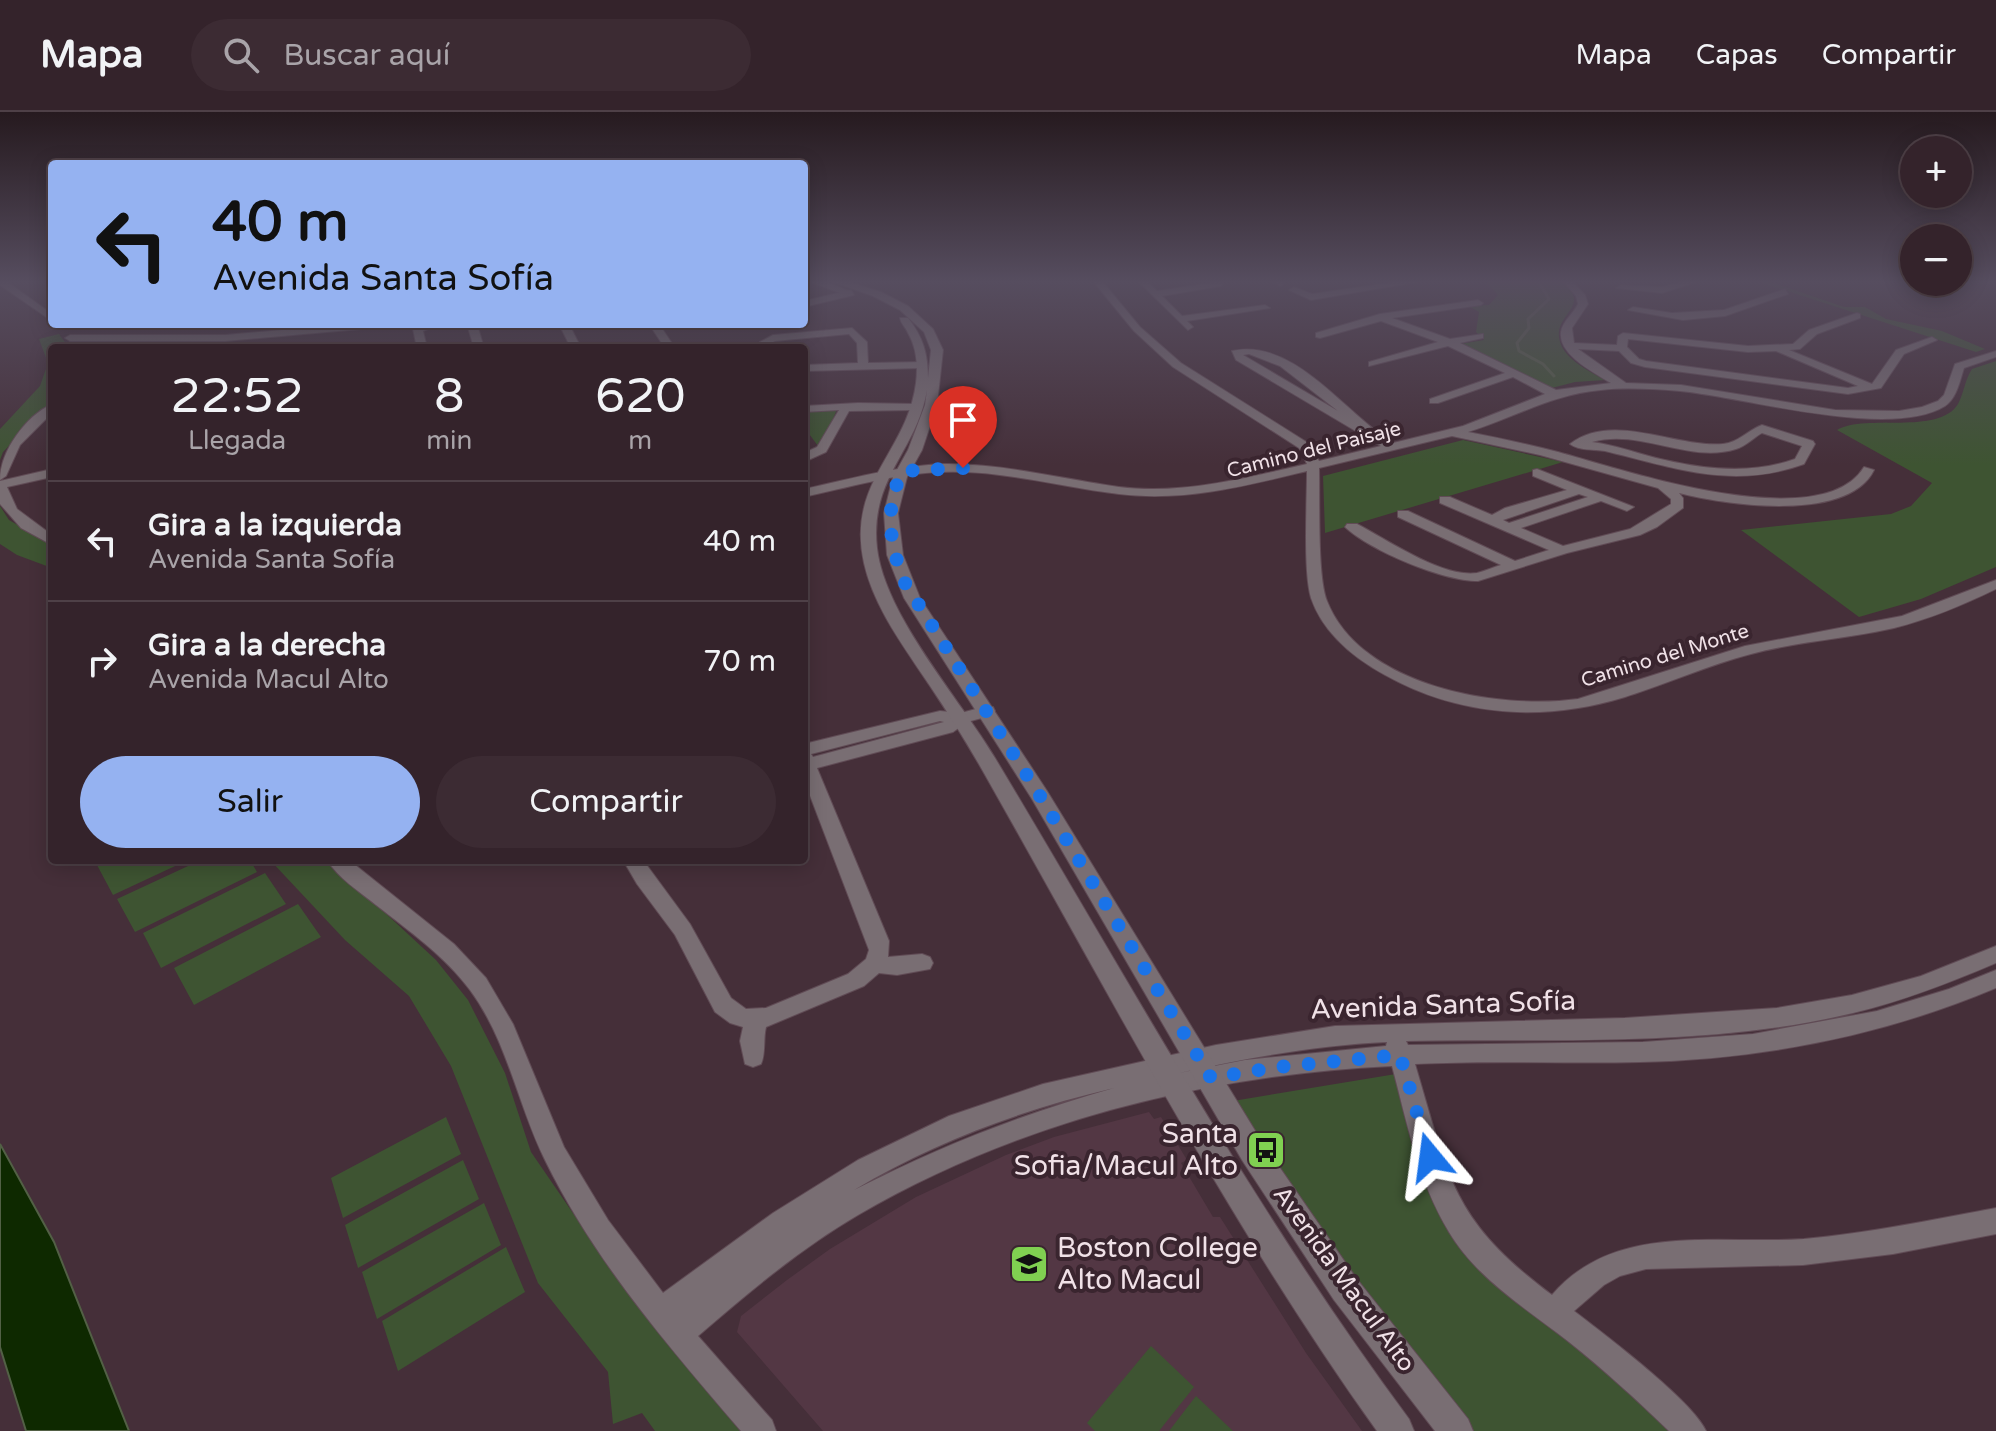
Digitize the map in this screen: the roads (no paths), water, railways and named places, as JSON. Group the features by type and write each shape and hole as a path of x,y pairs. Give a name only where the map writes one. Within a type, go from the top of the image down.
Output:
{"street":[{"path":"862,343 863,365"},
{"name":"Avenida Macul Alto","path":"920,343 922,365 915,409 868,534 870,560 876,578 892,610 961,718 1226,1178 1285,1272 1397,1431"},
{"name":"Avenida Macul Alto","path":"936,343 938,357 931,405 890,476 890,526 899,569 912,598 987,711 1205,1068 1252,1151 1345,1289 1456,1431"},
{"path":"1151,343 1201,382 1298,440 1311,456 1313,470"},
{"path":"1373,364 1445,343"},
{"path":"1448,343 1482,356 1554,394"},
{"path":"1569,343 1583,360 1622,385"},
{"path":"1622,343 1622,348"},
{"path":"1696,343 1798,353 1871,387"},
{"path":"1798,353 1805,343"},
{"path":"1570,346 1622,348 1635,361 1645,364 1744,376 1822,390 1848,391 1871,387 1883,380 1900,352 1925,343"},
{"path":"1260,352 1279,347"},
{"path":"1362,428 1326,391 1260,352 1232,352 1393,448"},
{"name":"Camino del Paisaje","path":"808,492 890,476 930,474 981,475 1091,494 1173,497 1238,492 1393,448 1449,436 1554,394 1588,387 1622,385 1715,392 1835,413 1899,414 1924,410 1942,403 1949,396 1959,366 1996,354"},
{"path":"808,368 922,365"},
{"path":"1434,401 1512,374"},
{"path":"808,409 861,405 915,409"},
{"path":"808,457 817,454 825,446 845,409 861,405"},
{"path":"827,407 915,409"},
{"path":"0,476 15,444 48,411"},
{"path":"1467,429 1519,442 1539,451"},
{"path":"1555,455 1576,444 1592,436 1619,435 1690,448 1724,448 1741,445 1754,432 1762,429 1809,444 1795,466 1746,473 1678,467 1603,447 1576,444"},
{"path":"1451,433 1555,455 1664,487 1738,499 1802,500 1848,489 1862,480 1868,470"},
{"name":"Camino del Monte","path":"1313,470 1316,589 1319,604 1332,623 1359,651 1400,677 1435,691 1493,705 1532,708 1578,704 1730,654 1896,623 1996,584"},
{"path":"1537,473 1627,507"},
{"path":"48,474 0,485 4,500 16,518 48,538"},
{"name":"Camino del Paisaje","path":"808,499 890,476"},
{"path":"1352,527 1435,568 1456,576 1478,577 1652,524 1678,505 1677,498 1664,487"},
{"path":"1491,521 1510,511 1579,490"},
{"path":"1509,527 1601,497"},
{"path":"1445,500 1562,550"},
{"path":"1403,514 1515,566"},
{"path":"808,757 947,728 961,718 987,711"},
{"path":"635,864 683,930 723,1005 738,1016 756,1019 778,1014 856,980 875,964 880,950 875,932 810,789"},
{"path":"342,864 448,951 478,983 498,1017 555,1155 589,1214 677,1335 761,1431"},
{"name":"Avenida Santa Sofía","path":"660,1313 786,1217 894,1153 946,1129 1032,1098 1205,1068 1310,1063 1396,1043 1779,1018 1903,991 1996,954"},
{"path":"875,964 897,966 922,963"},
{"name":"Avenida Santa Sofía","path":"1396,1043 1667,1052 1761,1043 1889,1018 1996,979"},
{"path":"753,1057 751,1041 756,1019"},
{"path":"1396,1043 1437,1181 1460,1226 1494,1268 1623,1368 1691,1431"},
{"name":"Avenida Santa Sofía","path":"677,1335 731,1288 820,1222 903,1175 963,1147 1169,1076"},
{"path":"1555,1313 1581,1283 1627,1260 1646,1256 1803,1252 1908,1239 1996,1221"}],"waterway":[{"path":"1517,343 1519,351 1543,364 1554,376"}],"place":[{"name":"Santa Sofia/Macul Alto","path":"1266,1150"},
{"name":"Boston College Alto Macul","path":"1029,1264"}]}
